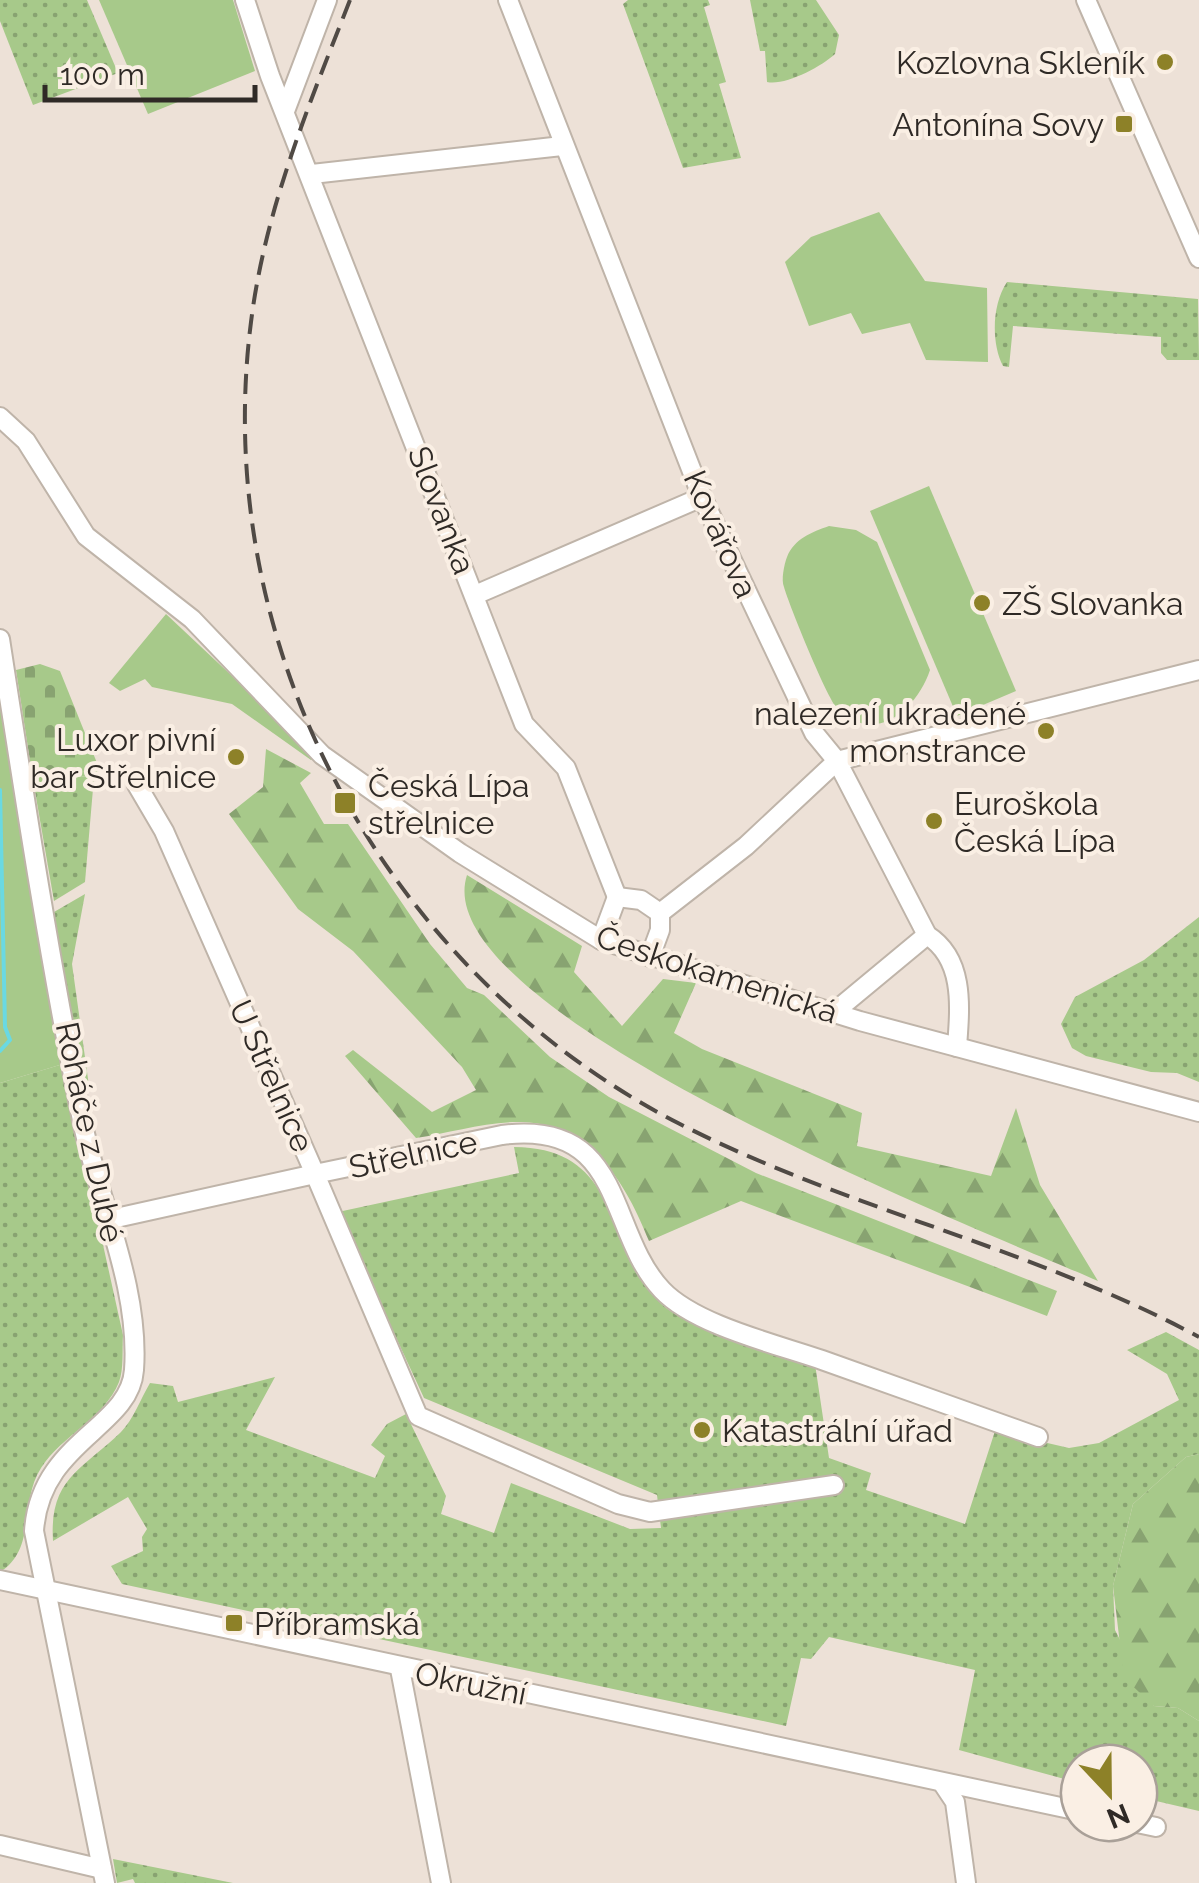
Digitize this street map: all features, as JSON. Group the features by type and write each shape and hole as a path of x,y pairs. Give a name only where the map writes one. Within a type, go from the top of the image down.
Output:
{"street":[{"name":"Slovanka","path":"246,0 284,111 312,174 524,724 566,768 618,897"},
{"path":"284,111 327,0"},
{"name":"Kovářova","path":"508,0 702,497 814,733 837,761 926,934 943,948 959,983 958,1047"},
{"path":"1086,0 1199,258"},
{"path":"312,174 562,146"},
{"name":"Českokamenická","path":"1,419 51,476 86,536 192,619 322,754 460,853 601,940 833,1013 1199,1112"},
{"path":"475,595 702,497"},
{"name":"Roháče z Dubé","path":"0,639 36,874 84,1128 132,1311 134,1374 111,1415 68,1450 47,1477 36,1504 34,1531 47,1591"},
{"path":"660,913 746,846 837,761 1199,670"},
{"name":"U Střelnice","path":"107,1220 315,1174 164,831 137,786"},
{"path":"601,940 618,897 641,900 660,913"},
{"path":"650,957 660,930 660,913"},
{"path":"833,1013 926,934"},
{"name":"Střelnice","path":"834,1486 650,1512 618,1504 418,1416 315,1174 502,1135 523,1133 552,1138 592,1160 613,1191 650,1274 662,1291 684,1306 1038,1437"},
{"name":"Okružní","path":"0,1580 1059,1808"},
{"path":"0,1845 103,1876 47,1591"},
{"path":"400,1669 441,1883"},
{"path":"942,1784 955,1802 966,1883"}],"green space":[{"path":"0,0 87,0 118,73 33,105 0,21"},
{"path":"99,0 233,0 255,71 148,114"},
{"path":"628,0 708,0 710,5 704,7 726,82 719,84 741,158 683,168 623,4"},
{"path":"750,0 816,0 839,35 835,54 802,74 767,82 765,51 760,51"},
{"path":"879,212 925,281 987,288 988,362 926,360 910,323 862,334 851,313 809,326 785,262 811,237"},
{"path":"1007,282 1198,299 1199,360 1167,360 1161,353 1161,337 1013,326 1009,367 1003,366 996,346 995,324 998,301"},
{"path":"929,486 1016,691 957,716 870,511"},
{"path":"829,526 856,530 877,542 930,670 905,709 880,723 851,719 837,708 783,584 786,560 794,545"},
{"path":"166,614 316,755 311,760 232,704 152,687 145,679 120,691 109,683"},
{"path":"40,664 60,671 99,768 94,777 32,774 16,670"},
{"path":"0,707 63,1064 0,1083"},
{"path":"266,749 311,773 300,783 324,824 348,824 430,944 467,988 484,995 550,1057 609,1097 756,1173 1057,1291 1047,1316 741,1201 649,1241 630,1199 604,1162 569,1134 547,1126 497,1123 416,1138 345,1056 353,1050 432,1112 476,1090 462,1067 353,951 298,909 229,814 263,787"},
{"path":"32,774 94,777 85,882 54,901"},
{"path":"467,875 582,946 574,972 622,1026 663,979 696,983 674,1033 702,1049 862,1113 857,1146 991,1176 1016,1108 1040,1185 1098,1281 840,1168 726,1112 619,1052 532,990 477,930"},
{"path":"85,894 72,964 89,1086 83,1091 54,912"},
{"path":"1199,917 1199,1082 1177,1073 1151,1072 1086,1056 1072,1048 1061,1024 1075,997 1144,960"},
{"path":"63,1064 123,1335 122,1371 103,1406 41,1468 34,1481 19,1551 0,1572 0,1083"},
{"path":"514,1147 550,1152 576,1165 595,1184 630,1259 665,1307 712,1329 815,1364 829,1458 871,1473 866,1490 965,1524 995,1431 1069,1448 1099,1443 1179,1400 1167,1374 1127,1350 1166,1332 1199,1350 1199,1454 1186,1457 1133,1504 1113,1586 1115,1630 1154,1706 1178,1708 1199,1721 1199,1811 1159,1802 1159,1743 1059,1743 1059,1778 959,1750 975,1670 829,1637 811,1659 801,1658 786,1726 122,1584 111,1566 143,1551 142,1537 147,1529 128,1497 53,1541 53,1520 62,1489 125,1427 150,1383 173,1386 178,1402 275,1377 246,1430 375,1478 385,1456 371,1445 387,1424 406,1414 446,1496 441,1514 494,1533 511,1483 630,1529 661,1528 657,1495 424,1398 338,1212 519,1173"},
{"path":"1199,1454 1199,1721 1178,1708 1154,1706 1124,1678 1113,1586 1133,1504 1186,1457"},
{"path":"113,1859 233,1883 135,1883 133,1879 117,1883"}],"waterway":[{"path":"0,790 5,1027 10,1040 0,1051"}],"railway":[{"path":"350,0 290,158 267,239 251,322 245,444 259,564 291,680 340,789 404,890 483,981 574,1059 678,1123 807,1180 1071,1278 1199,1337"}],"place":[{"name":"Kozlovna Skleník","path":"1165,62"},
{"name":"Antonína Sovy","path":"1124,124"},
{"name":"ZŠ Slovanka","path":"982,603"},
{"name":"nalezení ukradené monstrance","path":"1046,731"},
{"name":"Luxor pivní bar Střelnice","path":"236,757"},
{"name":"Česká Lípa střelnice","path":"345,803"},
{"name":"Euroškola Česká Lípa","path":"934,821"},
{"name":"Katastrální úřad","path":"702,1430"},
{"name":"Příbramská","path":"234,1623"}]}
